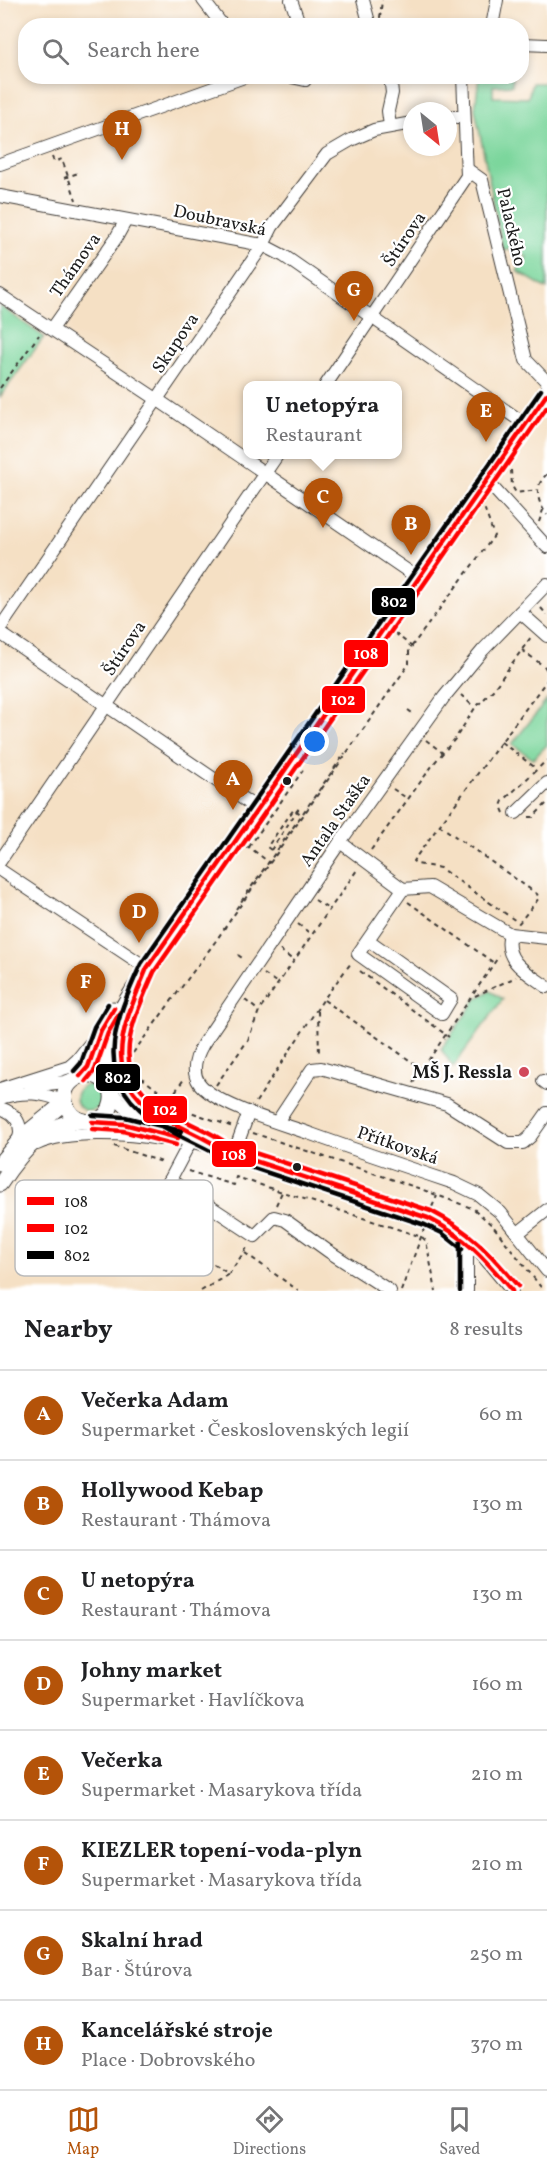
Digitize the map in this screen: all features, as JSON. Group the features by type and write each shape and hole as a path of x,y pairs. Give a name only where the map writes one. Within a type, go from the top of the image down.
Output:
{"main road":[{"path":"0,1163 20,1148 60,1125 88,1121 108,1113 112,1104 106,1058 111,1035 147,968 547,394"},
{"path":"88,1121 70,1113 65,1102 66,1090 88,1067 101,1030 126,990 147,968"},
{"path":"78,1077 89,1074 98,1076 111,1090"},
{"path":"0,1184 20,1148 65,1102"}],"street":[{"path":"203,0 217,18"},
{"path":"291,0 297,18"},
{"path":"363,0 372,18"},
{"path":"494,18 497,0"},
{"path":"529,45 547,45"},
{"path":"0,164 225,84"},
{"path":"390,126 388,111 392,93 391,84"},
{"path":"463,84 468,170"},
{"path":"457,117 464,117"},
{"name":"Skupova","path":"0,628 263,246 272,227 327,154 351,140 390,126 403,124"},
{"name":"Štúrova","path":"328,381 465,182 468,170"},
{"name":"Palackého","path":"468,170 483,180 526,360 547,382"},
{"name":"Doubravská","path":"0,196 263,246 284,256 525,424"},
{"name":"Thámova","path":"49,327 116,238 126,220"},
{"path":"0,295 243,457"},
{"path":"245,459 418,578"},
{"name":"Štúrova","path":"0,861 275,459"},
{"path":"486,480 547,547"},
{"name":"Antala Staška","path":"195,1064 203,1044 237,993 340,842 418,734 483,650 547,584"},
{"path":"520,612 543,632"},
{"path":"0,633 105,707 258,809"},
{"path":"516,813 547,783"},
{"path":"340,842 401,892"},
{"path":"0,870 147,968 119,1048 123,1077 150,1110 170,1122 204,1136 230,1152"},
{"path":"368,940 451,999 442,1014 358,954 401,892 430,887 509,939 547,938"},
{"path":"509,939 516,965 547,987"},
{"path":"0,1089 69,1067 101,1030"},
{"path":"195,1064 197,1080 210,1093"},
{"path":"277,1122 312,1069 320,1068 447,1104 508,1143 523,1143 547,1113"},
{"path":"0,1089 56,1083 78,1077"},
{"path":"111,1090 120,1104 136,1115 230,1152 428,1218 446,1227 482,1255 512,1291"},
{"path":"0,1098 33,1092 46,1094 65,1102"},
{"name":"Přítkovská","path":"210,1093 238,1108 454,1184 479,1195 501,1213 547,1271"},
{"path":"0,1108 12,1113 18,1120 21,1131 20,1148 71,1135 147,1137 230,1152"},
{"path":"230,1152 249,1112"},
{"path":"88,1121 138,1127 230,1152"},
{"path":"170,1180 189,1146"},
{"path":"213,1208 255,1236 274,1216 285,1220 390,1291"},
{"path":"518,1233 547,1210"},
{"path":"466,1291 467,1243"}],"path":[{"path":"377,18 382,0"},
{"path":"51,152 54,162 62,159 66,177 80,211"},
{"path":"66,177 78,173"},
{"path":"0,388 49,327"},
{"path":"512,467 512,486 516,493 537,490"},
{"path":"547,474 537,490 538,503 547,515"},
{"path":"236,909 388,696 409,664 409,650 494,536 484,506 474,498"},
{"path":"210,1093 248,1040 260,1011 364,860 475,708 493,690 522,649 543,632 547,615"},
{"path":"385,625 412,646"},
{"path":"522,649 547,671"},
{"path":"439,825 537,894 538,898 519,923 440,868 417,864 413,861 439,825 547,680"},
{"path":"452,688 475,708"},
{"path":"418,734 443,753"},
{"path":"501,742 537,769"},
{"path":"131,1061 146,1035 218,940 345,753"},
{"path":"249,847 306,766"},
{"path":"383,783 408,799"},
{"path":"302,805 295,814 271,850 267,847 294,809 303,816"},
{"path":"401,892 494,963"},
{"path":"306,893 330,910"},
{"path":"290,918 312,935"},
{"path":"407,1093 422,1069 448,1036 509,939"},
{"path":"272,943 294,961"},
{"path":"249,1112 323,1000 358,954"},
{"path":"255,968 279,984"},
{"path":"360,971 448,1036"},
{"path":"472,997 527,973"},
{"path":"237,993 260,1011"},
{"path":"323,1000 422,1069"},
{"path":"318,1009 320,1068"},
{"path":"170,1099 195,1064"},
{"path":"130,1067 182,1109"},
{"path":"110,1145 234,1185 236,1177 422,1237 426,1241 436,1291"},
{"path":"304,1150 474,1209 493,1226 544,1291"},
{"path":"17,1175 17,1180"},
{"path":"274,1216 282,1192"},
{"path":"401,1291 428,1218"},
{"path":"201,1291 229,1274 255,1236"},
{"path":"244,1253 299,1291"},
{"path":"213,1264 229,1274"}],"green space":[{"path":"532,83 547,83 547,289 517,271 527,257 518,251 517,247 503,250 475,109 478,84 512,84 493,86 493,97 528,98"},
{"path":"0,306 44,337 0,397"},
{"path":"547,700 547,745 533,759 512,744"},
{"path":"490,991 503,999 453,1067 441,1049 477,998"},
{"path":"89,1085 98,1089 102,1098 98,1107 89,1111 80,1107 76,1098 80,1089"}],"transit line":[{"name":"802","path":"462,1249 442,1233 425,1225 223,1158 169,1130 139,1108 124,1091 116,1072 113,1052 122,1010 141,964 541,390"},
{"name":"108","path":"512,1291 464,1241 428,1218 225,1151 168,1120 145,1104 131,1088 123,1070 121,1052 130,1012 147,968 547,394"},
{"name":"102","path":"518,1286 479,1244 431,1211 228,1144 172,1114 151,1100 137,1084 130,1068 128,1050 137,1013 154,972 547,407"},
{"name":"802","path":"74,1071 81,1063 94,1027 108,1004"},
{"name":"108","path":"80,1076 88,1067 101,1030 114,1008"},
{"name":"102","path":"86,1081 95,1070 108,1033 120,1012"},
{"name":"802","path":"92,1115 125,1117 181,1131"},
{"name":"108","path":"92,1122 124,1124 178,1138"},
{"name":"102","path":"92,1129 123,1131 176,1145"},
{"name":"802","path":"460,1243 460,1291"}],"place":[{"name":"Kancelářské stroje","path":"122,160"},
{"name":"Skalní hrad","path":"354,321"},
{"name":"Večerka","path":"486,442"},
{"name":"U netopýra","path":"323,528"},
{"name":"Hollywood Kebap","path":"411,555"},
{"name":"Večerka Adam","path":"233,810"},
{"name":"Johny market","path":"139,943"},
{"name":"KIEZLER topení-voda-plyn","path":"86,1013"},
{"name":"MŠ J. Ressla","path":"524,1072"}]}
